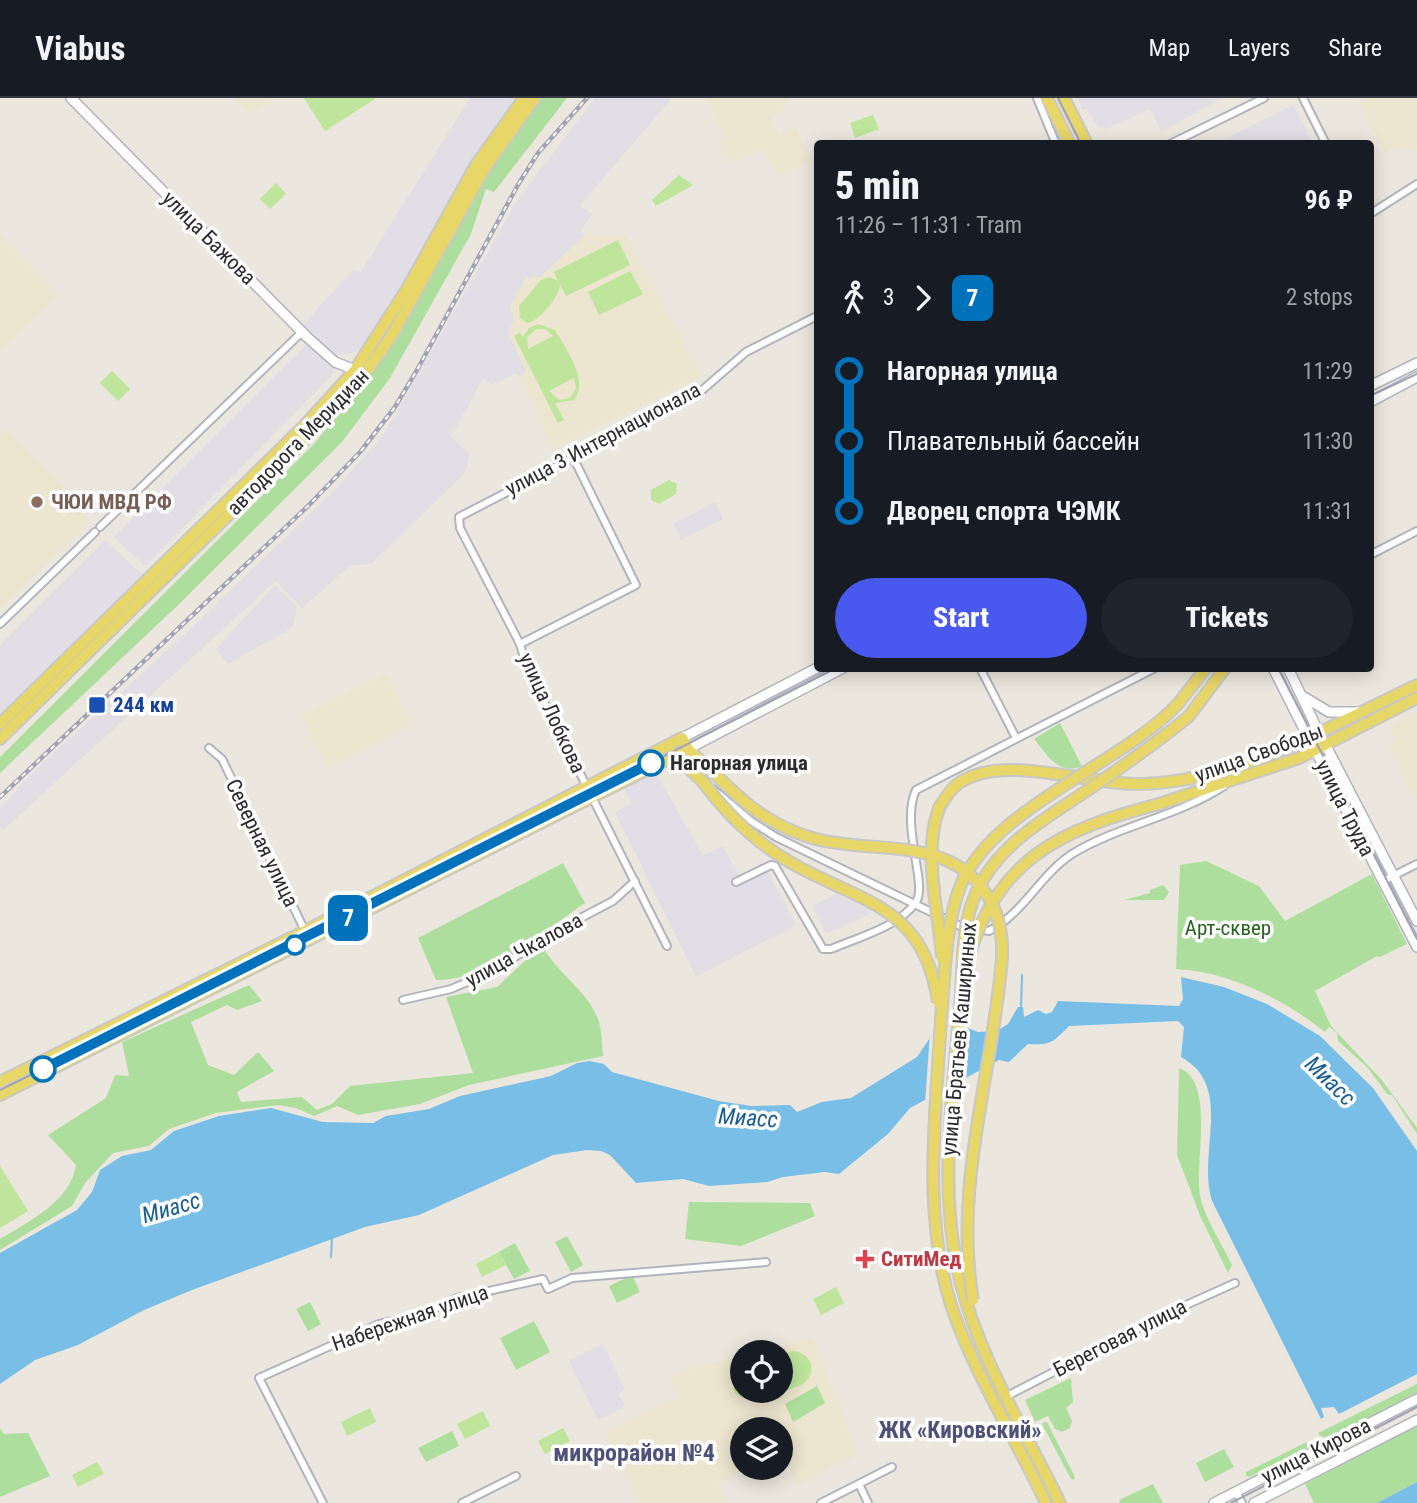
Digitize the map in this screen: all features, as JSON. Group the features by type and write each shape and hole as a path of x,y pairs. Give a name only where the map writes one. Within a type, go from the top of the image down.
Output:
{"main road":[{"name":"улица Бажова","path":"71,98 302,332 335,362 355,370"},
{"name":"автодорога Меридиан","path":"2,731 304,426 355,370 407,289 476,166 499,129 524,98"},
{"name":"автодорога Меридиан","path":"2,731 314,431 363,376 391,337 491,159 536,98"},
{"path":"1047,98 1068,140"},
{"path":"1064,98 1085,140"},
{"path":"1374,384 1417,363"},
{"path":"1374,399 1417,377"},
{"path":"362,909 587,787 814,669"},
{"path":"817,672 820,680"},
{"path":"0,1095 14,1081 593,798 835,672"},
{"name":"улица Братьев Кашириных","path":"1045,1503 968,1347 951,1303 941,1265 934,1199 941,1018 954,907 963,880 978,856 1011,824 1149,730 1178,704 1203,672"},
{"name":"улица Братьев Кашириных","path":"969,1299 952,1242 949,1191 961,993 970,912 983,880 999,856 1020,836 1135,758 1189,716 1223,672"},
{"name":"улица Труда","path":"1275,672 1314,735 1417,947"},
{"name":"улица Труда","path":"1290,672 1314,735"},
{"name":"улица Свободы","path":"944,987 932,853 933,826 939,808 958,784 986,772 1017,771 1121,783 1160,783 1222,769 1314,735 1417,685"},
{"path":"1300,693 1329,712 1361,712"},
{"name":"улица Свободы","path":"961,993 970,953 987,914 1009,881 1026,862 1057,839 1081,827 1230,783 1320,747 1417,698"},
{"path":"682,738 688,749 737,795 775,824 815,839 919,852 947,860 972,876 990,900 1000,928 1002,951 968,1198 969,1299 979,1336 1060,1503"},
{"path":"667,745 737,822 767,846 804,870 877,905 902,922 928,959 941,1018"},
{"name":"улица Труда","path":"1320,747 1417,921"},
{"path":"0,1082 14,1081"},
{"name":"улица Кирова","path":"1214,1503 1417,1399"},
{"name":"улица Кирова","path":"1254,1503 1417,1420"}],"street":[{"path":"1037,98 1054,140"},
{"path":"1178,140 1264,98"},
{"path":"1303,98 1324,140"},
{"path":"1374,211 1417,184"},
{"name":"улица 3 Интернационала","path":"459,517 700,392 746,352 814,318"},
{"path":"0,624 302,332"},
{"path":"520,644 636,586 572,457"},
{"name":"улица Лобкова","path":"459,517 460,528 520,644 527,668 667,946"},
{"path":"1374,553 1417,531"},
{"path":"982,672 1016,738"},
{"path":"736,882 771,865 779,869 823,949 831,949 894,920 916,903 920,893 910,833 916,790 1147,672"},
{"name":"Северная улица","path":"209,748 222,759 308,936"},
{"path":"703,782 770,834 960,926 989,931 1010,916 1053,869 1077,851 1194,803 1230,783"},
{"path":"1383,881 1417,864"},
{"name":"улица Чкалова","path":"403,1000 452,989 495,970 552,933 613,901 630,889 635,881"},
{"name":"Набережная улица","path":"323,1503 259,1378 359,1331 421,1314 457,1298 543,1279 548,1289 572,1278 766,1262"},
{"name":"Береговая улица","path":"1007,1396 1166,1314 1234,1283"},
{"path":"821,1503 892,1467"},
{"path":"462,1503 516,1476"},
{"path":"859,1484 869,1503"},
{"path":"1236,1492 1242,1503"}],"shaded area":[{"path":"234,98 278,98 249,113"},
{"path":"470,98 516,98 465,173 366,350 334,356 301,327 353,270 360,273"},
{"path":"595,98 672,98 580,205 592,214 581,230 584,236 539,278 527,278 510,306 514,321 508,332 527,372 519,376 516,373 492,385 483,379 451,436 470,454 465,473 371,564 350,566 302,608 276,581 3,830 0,827 0,808 39,766 171,647 337,488 384,434 516,202"},
{"path":"706,98 787,98 789,103 782,107 784,111 771,117 779,135 796,128 811,160 779,176 763,149 731,164 720,143 725,140"},
{"path":"1077,98 1223,98 1161,131 1150,109 1106,129 1098,127 1087,109 1082,109"},
{"path":"1367,98 1417,98 1417,151 1403,145 1385,153 1359,102"},
{"path":"1294,105 1312,140 1221,140"},
{"path":"0,235 58,295 0,351"},
{"path":"584,236 626,236 701,376 554,449 519,376 526,372 508,332 514,321 510,307 527,277 531,279 534,275 539,278"},
{"path":"307,344 338,369 145,566 114,537"},
{"name":"ЧЮИ МВД РФ","path":"6,428 60,483 90,522 0,609 0,433"},
{"path":"715,502 723,519 681,540 673,524"},
{"path":"105,540 144,576 0,716 0,645"},
{"path":"275,585 297,606 293,627 228,664 216,649"},
{"path":"386,673 413,726 328,769 301,716"},
{"path":"1417,712 1417,803 1389,744 1396,739 1390,726"},
{"path":"656,773 703,855 723,846 741,879 737,882 738,886 768,872 796,925 696,977 615,812 632,803 624,788"},
{"path":"837,894 873,913 826,933 812,906"},
{"path":"813,1338 858,1455 798,1486 793,1477 793,1417 730,1417 730,1478 718,1485 726,1503 640,1503 605,1432 679,1397 670,1378 692,1368 730,1359 730,1403 793,1403 793,1343"},
{"path":"603,1344 625,1390 619,1394 625,1406 598,1420 569,1361"}],"green space":[{"path":"304,98 375,98 375,99 325,131"},
{"path":"541,98 567,98 494,192 486,189 471,234 390,378 342,442 175,608 0,773 0,757 314,444 375,368 409,317 513,133"},
{"path":"873,115 879,129 855,138 850,123"},
{"path":"679,175 693,185 656,206 652,200"},
{"path":"276,183 286,194 270,209 260,199"},
{"path":"618,240 630,265 566,296 560,285 553,302 538,318 527,323 520,318 519,306 541,280 550,277 558,281 554,272"},
{"path":"630,271 643,294 599,315 588,292"},
{"path":"538,324 555,330 578,374 578,393 574,400 555,403 564,420 558,423 514,336 520,333 523,337 529,328","holes":["536,329 545,329 553,336 528,349 527,337","574,378 576,389 570,398 559,400 549,391"]},
{"path":"112,371 130,389 118,401 100,383"},
{"path":"669,480 677,484 676,494 659,504 651,500 651,490"},
{"path":"1060,723 1082,766 1060,766 1034,739"},
{"name":"Арт-сквер","path":"1206,861 1259,886 1285,921 1372,874 1407,944 1377,956 1315,991 1331,1026 1381,1079 1417,1128 1417,1134 1392,1095 1388,1095 1367,1067 1338,1041 1337,1033 1329,1027 1325,1032 1292,1009 1235,981 1176,969 1180,865"},
{"path":"563,863 585,903 496,963 456,978 436,980 418,938"},
{"path":"1163,885 1169,892 1164,900 1124,900 1150,893 1150,890"},
{"path":"542,945 595,1011 600,1026 603,1056 469,1085 420,1104 358,1115 337,1106 314,1116 296,1108 278,1105 216,1113 169,1129 149,1146 113,1153 85,1183 72,1206 0,1250 0,1239 47,1209 66,1189 76,1165 48,1135 106,1098 115,1075 129,1076 122,1042 249,985 262,1001 237,1010 227,1005 191,1022 208,1065 234,1075 258,1052 274,1071 237,1092 241,1102 302,1097 317,1110 332,1104 350,1086 473,1073 446,997 497,987"},
{"path":"1179,1068 1190,1076 1197,1089 1201,1124 1200,1196 1232,1265 1228,1273 1201,1218 1177,1155"},
{"path":"0,1166 28,1211 0,1228"},
{"path":"689,1202 810,1203 815,1216 741,1246 685,1239"},
{"path":"567,1236 583,1265 571,1272 555,1242"},
{"path":"515,1243 530,1271 514,1279 499,1252"},
{"path":"499,1252 506,1265 482,1277 476,1264"},
{"path":"632,1275 640,1292 617,1303 609,1286"},
{"path":"836,1287 844,1303 821,1315 813,1299"},
{"path":"310,1302 321,1324 308,1331 296,1309"},
{"path":"534,1321 550,1352 516,1370 500,1338"},
{"path":"793,1351 805,1356 811,1366 809,1377 793,1388"},
{"path":"1071,1378 1073,1402 1066,1408 1072,1421 1070,1428 1062,1432 1055,1429 1048,1416 1035,1422 1025,1400"},
{"path":"1417,1384 1417,1393 1329,1438 1318,1433"},
{"path":"817,1386 825,1403 793,1422 785,1404 793,1403 793,1400"},
{"path":"370,1408 376,1422 347,1436 341,1422"},
{"path":"483,1411 490,1426 465,1439 457,1424"},
{"path":"1047,1422 1075,1477 1074,1480 1071,1479 1042,1424"},
{"path":"1417,1426 1417,1482 1377,1503 1314,1503 1305,1484"},
{"path":"0,1428 4,1434 28,1433 50,1476 0,1497"},
{"path":"563,1428 570,1441 545,1454 538,1441"},
{"path":"452,1431 459,1446 426,1462 418,1448"},
{"path":"1307,1442 1309,1447 1249,1477 1246,1475 1246,1472"},
{"path":"1224,1449 1234,1467 1205,1482 1196,1463"},
{"path":"97,1462 104,1474 78,1487 72,1475"},
{"path":"1153,1484 1163,1503 1120,1503 1119,1500"}],"water":[{"name":"Миасс","path":"1181,977 1224,987 1267,1004 1320,1036 1373,1088 1417,1151 1417,1374 1339,1414 1334,1407 1321,1408 1324,1417 1321,1419 1213,1203 1208,1165 1211,1104 1207,1086 1197,1070 1181,1057 1184,1027 1178,1021 1069,1026 1051,1042 1028,1044 1009,1062 999,1060 910,1108 888,1134 839,1174 825,1172 783,1177 767,1182 709,1186 683,1179 636,1183 610,1155 601,1151 587,1150 553,1155 419,1215 365,1227 192,1290 144,1310 78,1345 35,1360 0,1384 0,1253 77,1210 92,1192 100,1170 122,1156 151,1150 174,1131 219,1116 271,1108 323,1122 373,1123 386,1116 429,1109 460,1096 551,1076 577,1063 590,1061 604,1064 612,1072 719,1101 751,1106 790,1105 797,1112 822,1102 851,1098 917,1057 932,1035 965,1027 978,1032 997,1031 1008,1024 1018,1007 1023,1007 1024,1017 1038,1010 1046,1014 1052,1012 1058,1001 1179,1006 1183,999"},
{"path":"1417,1482 1417,1503 1377,1503"}],"pier":[{"path":"952,1022 968,1025 964,1083 925,1103 930,1033"}],"waterway":[{"path":"1021,1009 1022,975"},
{"path":"331,1257 332,1237"}],"tram line":[{"path":"1058,98 1079,140"},
{"path":"1374,394 1417,374"},
{"path":"0,1090 295,945 828,672"},
{"path":"1280,672 1417,939"},
{"name":"7","path":"43,1069 295,945 651,763"},
{"path":"1231,1503 1417,1407"}],"railway":[{"path":"0,797 308,506 361,451 395,407 417,370 538,153 587,98"}],"place":[{"name":"ЧЮИ МВД РФ","path":"37,502"},
{"name":"244 км","path":"97,705"},
{"name":"Нагорная улица","path":"651,763"},
{"name":"СитиМед","path":"865,1259"}],"district":[{"name":"ЖК «Кировский»","path":"960,1430"},
{"name":"микрорайон №4","path":"634,1453"}]}
